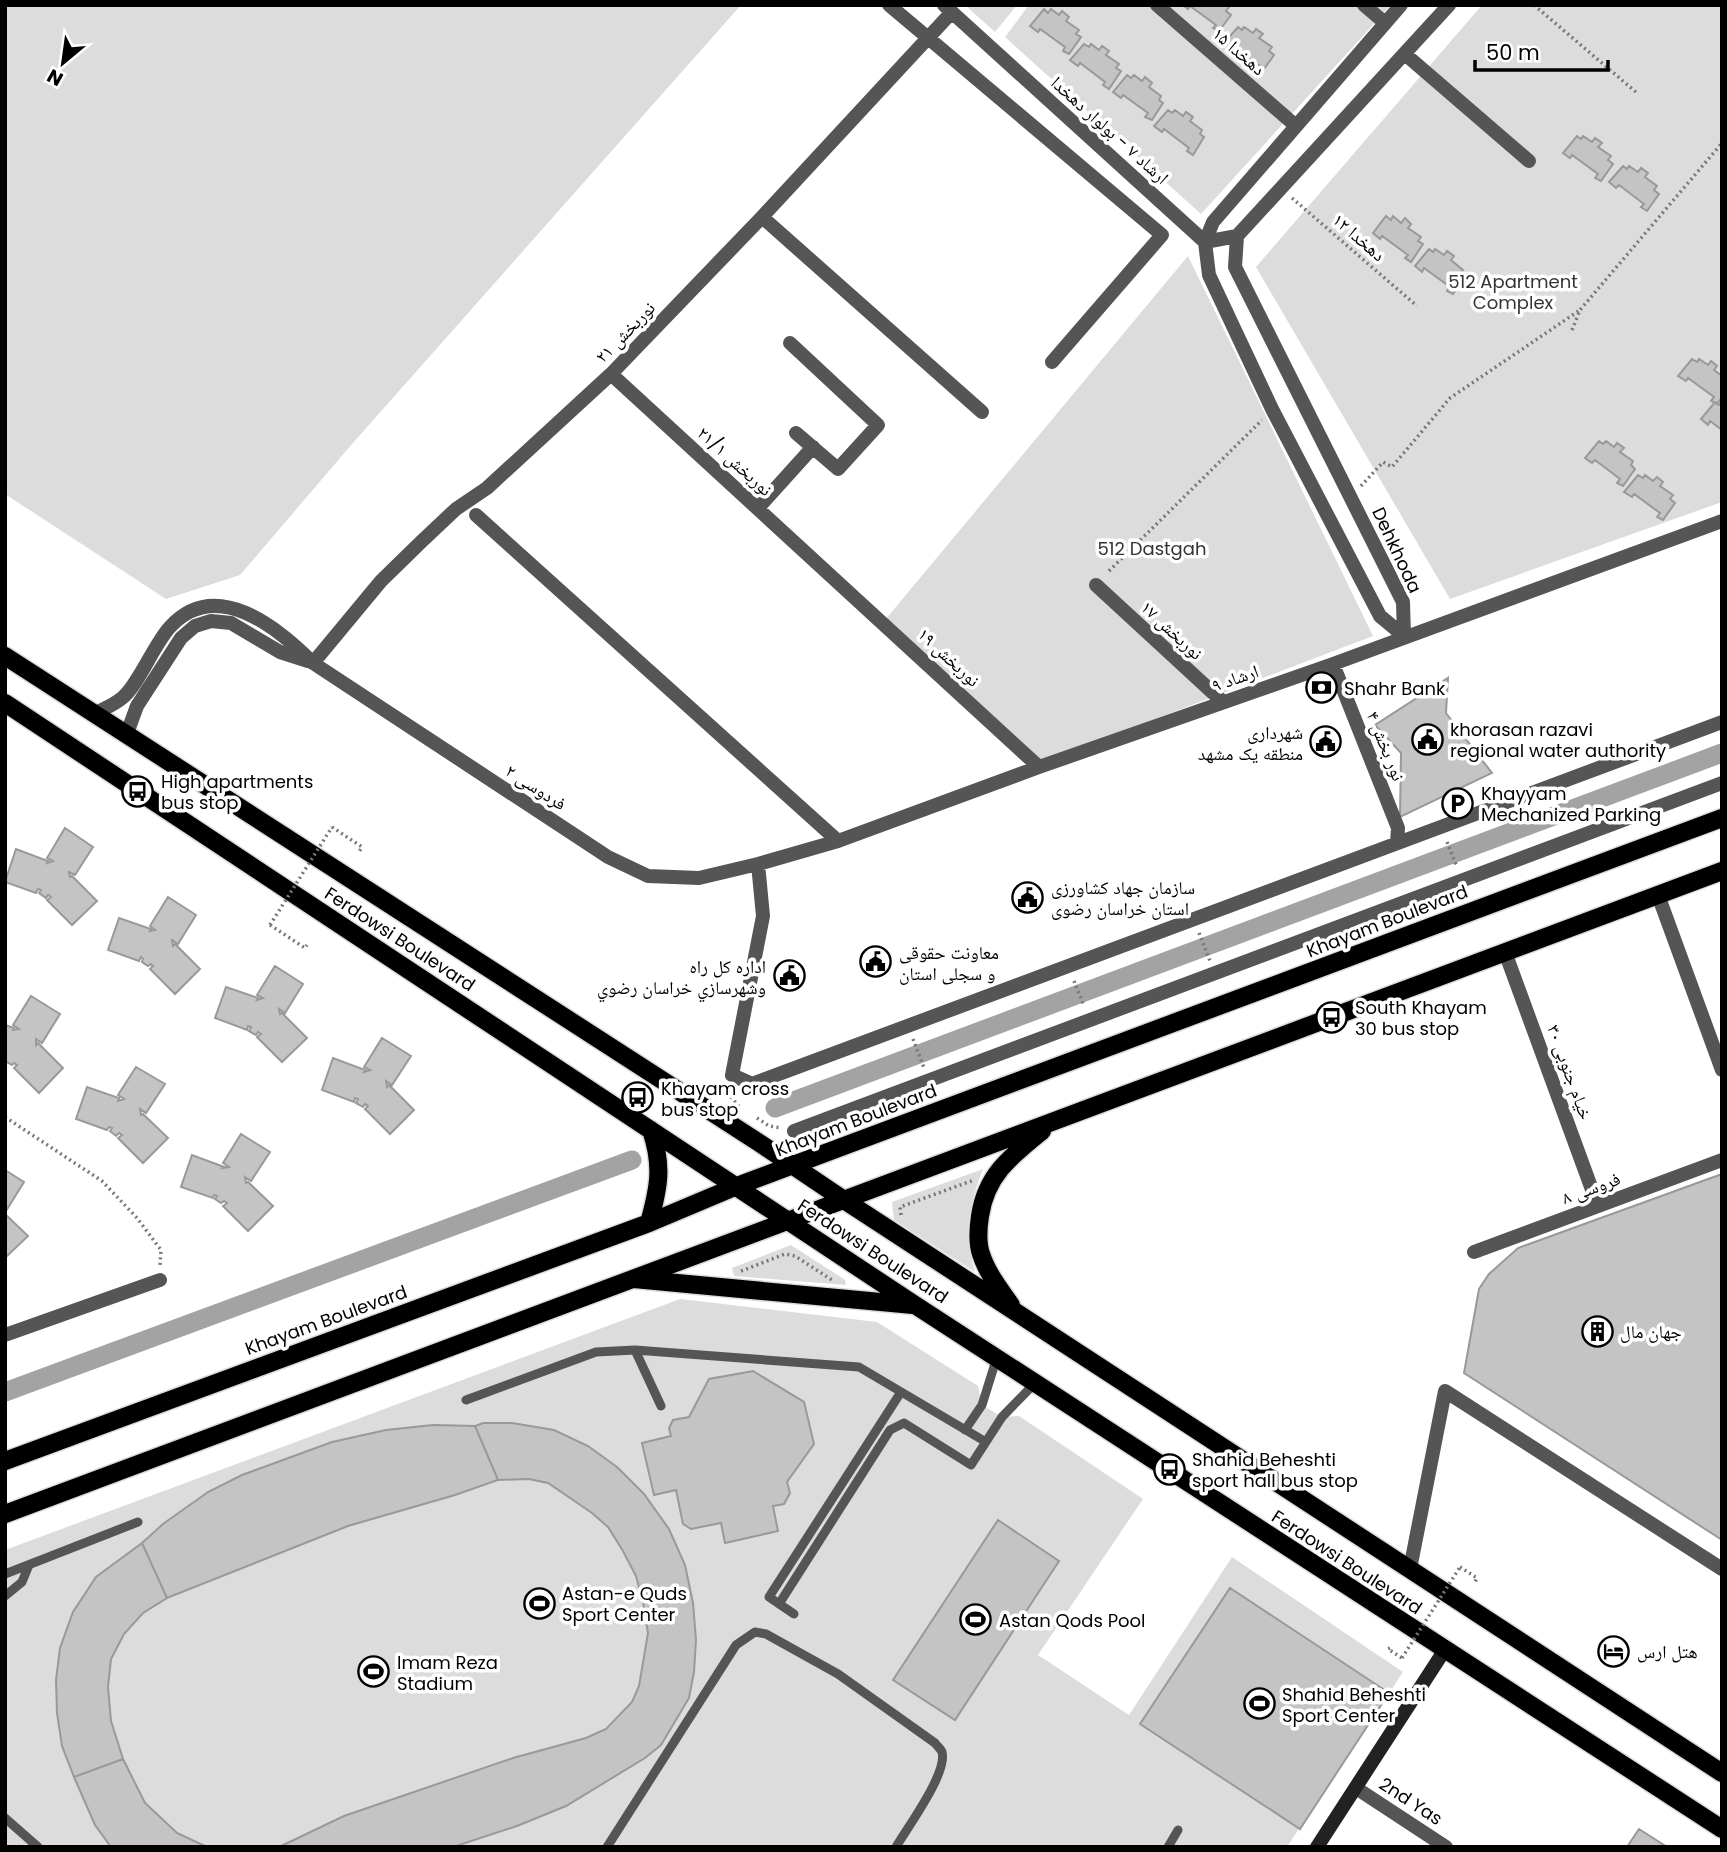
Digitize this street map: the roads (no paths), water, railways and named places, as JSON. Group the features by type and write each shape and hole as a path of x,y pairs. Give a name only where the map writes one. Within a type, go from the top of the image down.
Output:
{"main road":[{"name":"Ferdowsi Boulevard","path":"5,656 794,1166 1722,1773"},
{"name":"Ferdowsi Boulevard","path":"5,703 915,1305 1444,1651 1722,1829"},
{"name":"Khayam Boulevard","path":"5,1461 649,1223 737,1186 1722,818"},
{"path":"5,1514 1722,871"},
{"path":"1014,1311 988,1270 980,1251 978,1230 982,1204 992,1178 1012,1156 1061,1119"},
{"path":"649,1223 660,1173 658,1151 651,1130"},
{"path":"631,1279 915,1305"}],"street":[{"path":"890,5 1162,235 1052,362"},
{"name":"دهخدا ۱۵","path":"1157,5 1296,126"},
{"path":"1364,5 1385,23"},
{"path":"1401,5 1213,222 1205,243 1209,275 1272,409 1380,616 1404,636"},
{"path":"1205,243 1237,236 1450,5"},
{"name":"نوربخش ۲۱","path":"313,663 381,581 456,509 487,488 611,374 929,38 948,9"},
{"name":"ارشاد ۷ - بولوار دهخدا","path":"948,9 1205,243"},
{"path":"1406,55 1530,161"},
{"path":"762,217 982,412"},
{"name":"Dehkhoda","path":"1237,236 1235,267 1403,602 1404,636"},
{"path":"790,343 878,425 838,469 796,433"},
{"name":"نوربخش ۲۱/۱","path":"611,374 833,576"},
{"path":"758,508 813,447"},
{"path":"476,515 838,841"},
{"name":"ارشاد ۹","path":"758,864 838,841 1039,767 1334,664 1722,521"},
{"name":"نوربخش ۱۹","path":"833,576 1039,767"},
{"name":"نوربخش ۱۷","path":"1096,585 1223,702"},
{"name":"فردوسی ۲","path":"94,714 124,697 169,628 187,612 209,605 236,608 287,637 313,663 608,857 648,876 699,878 758,864"},
{"name":"فردوسی ۲","path":"126,736 137,706 181,638 195,626 211,621 231,623 280,652 313,663"},
{"name":"نور بخش ۴","path":"1334,664 1398,828 1397,843"},
{"path":"758,864 763,916 733,1075 752,1084 1722,722"},
{"path":"794,1130 1722,783"},
{"path":"1658,895 1722,1070"},
{"name":"خیام جنوبی ۳۰","path":"1506,952 1598,1206"},
{"name":"فروسی ۸","path":"1474,1252 1722,1160"},
{"path":"5,1335 160,1280"},
{"path":"1410,1569 1445,1391 1722,1569"},
{"path":"1317,1847 1444,1651"},
{"name":"2nd Yas","path":"1356,1787 1446,1847"}],"lane":[{"path":"635,1350 661,1406"},
{"path":"466,1400 596,1352 635,1350 859,1367 986,1442"},
{"path":"965,1430 982,1405 997,1357"},
{"path":"779,1604 890,1430 904,1423 971,1465 1002,1417 1036,1382"},
{"path":"794,1614 769,1597 901,1392"},
{"path":"5,1574 138,1522"},
{"path":"5,1596 22,1582 29,1565"},
{"path":"607,1847 736,1645 755,1632 766,1633 838,1674 935,1743 942,1753 941,1768 896,1847"},
{"path":"5,1818 38,1847"},
{"path":"1168,1847 1178,1830"}],"waterway":[{"path":"775,1108 1722,753"},
{"path":"5,1392 632,1160"}],"place":[{"name":"Shahr Bank","path":"1321,688"},
{"name":"khorasan razavi regional water authority","path":"1427,739"},
{"name":"شهرداری منطقه یک مشهد","path":"1326,742"},
{"name":"High apartments bus stop","path":"138,791"},
{"name":"Khayyam Mechanized Parking","path":"1458,803"},
{"name":"سازمان جهاد کشاورزی استان خراسان رضوی","path":"1028,897"},
{"name":"معاونت حقوقی و سجلی استان","path":"876,962"},
{"name":"اداره كل راه وشهرسازي خراسان رضوي","path":"789,976"},
{"name":"South Khayam 30 bus stop","path":"1332,1017"},
{"name":"Khayam cross bus stop","path":"638,1098"},
{"name":"جهان مال","path":"1597,1331"},
{"name":"Shahid Beheshti sport hall bus stop","path":"1169,1469"},
{"name":"Astan-e Quds Sport Center","path":"539,1603"},
{"name":"Astan Qods Pool","path":"976,1620"},
{"name":"هتل ارس","path":"1614,1651"},
{"name":"Imam Reza Stadium","path":"374,1672"},
{"name":"Shahid Beheshti Sport Center","path":"1259,1704"}],"park label":[{"name":"512 Apartment Complex","path":"1513,291"},
{"name":"512 Dastgah","path":"1152,548"}]}
